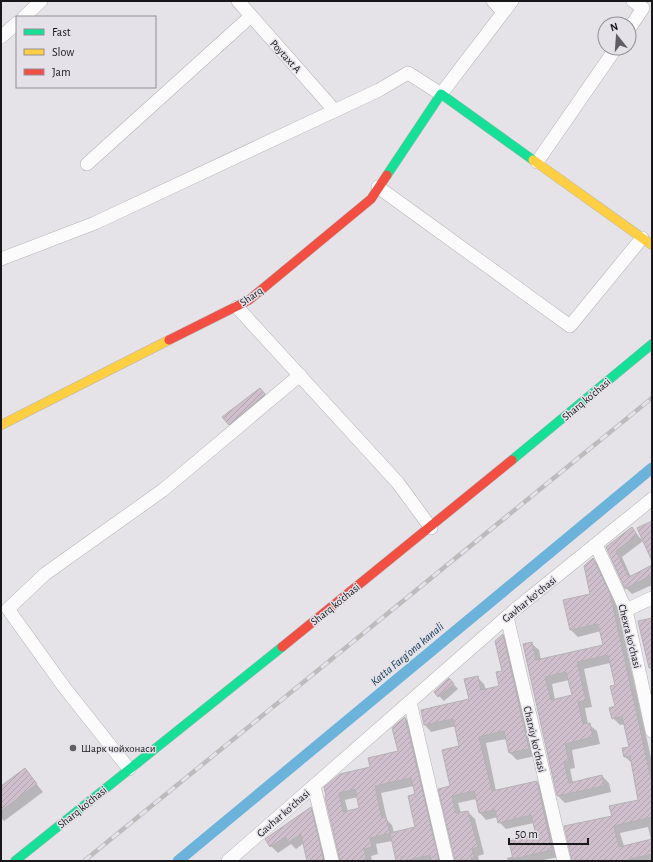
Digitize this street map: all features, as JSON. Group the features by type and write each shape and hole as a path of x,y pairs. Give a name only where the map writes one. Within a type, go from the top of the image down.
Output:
{"main road":[{"path":"441,94 647,242"},
{"name":"Sharq","path":"1,425 249,300 371,199 441,94"},
{"name":"Sharq ko'chasi","path":"15,861 129,768 431,528 652,344"}],"street":[{"path":"25,16 41,1"},
{"name":"Poytaxt A","path":"238,1 335,111"},
{"path":"493,1 503,12"},
{"path":"1,259 95,223 379,90 408,73 441,94 512,1"},
{"path":"633,1 643,8 637,17"},
{"path":"87,164 252,16"},
{"path":"1,37 16,24"},
{"path":"537,162 610,56"},
{"path":"378,187 570,326 647,242"},
{"path":"237,306 398,483 431,528"},
{"path":"129,768 64,687 8,609 45,574 163,490 300,375"},
{"name":"Gavhar koʻchasi","path":"228,861 507,617 652,500"},
{"name":"Chexra koʻchasi","path":"596,545 626,610 647,681 652,731"},
{"path":"626,610 652,598"},
{"name":"Charxiy koʻchasi","path":"507,617 564,861"},
{"path":"410,702 447,861"},
{"path":"314,786 332,861"}],"building":[{"path":"260,388 265,394 229,425 222,417"},
{"path":"652,521 652,561 637,528"},
{"path":"632,527 637,535 616,551 629,577 652,565 652,575 625,589 606,547"},
{"path":"593,558 610,593 652,783 652,817 614,826 619,847 652,839 652,854 630,859 631,861 572,861 564,826 612,816 609,806 638,800 630,756 624,757 622,748 629,747 622,716 612,719 609,708 615,706 610,686 615,685 608,655 577,662 586,700 578,702 583,724 590,723 593,737 565,744 569,761 564,762 569,783 602,775 604,786 557,796 523,644 532,642 536,660 603,645 598,624 570,630 563,600 590,594 584,566","holes":["566,672 572,695 551,700 545,677"]},
{"path":"652,618 652,668 649,668 638,621"},
{"path":"503,634 529,749 509,753 504,731 479,737 492,791 537,781 552,850 513,859 509,841 536,835 531,815 498,823 495,810 479,813 474,791 452,796 456,813 468,811 478,847 472,849 474,858 471,858 472,861 455,861 438,789 450,786 442,750 459,746 453,719 424,725 421,710 469,699 464,679 478,676 481,690 499,686 496,672 502,671 495,641"},
{"path":"449,678 454,684 438,697 434,692"},
{"path":"405,717 439,861 431,861 430,855 405,861 396,861 390,833 370,838 372,847 364,849 367,861 340,861 324,787 340,774 370,767 368,758 398,751 392,728","holes":["411,778 415,794 408,796 415,827 390,833 386,817 382,818 375,786","355,789 359,808 343,812 339,793"]},
{"path":"25,768 37,784 1,811 1,786"},
{"path":"311,807 324,861 307,861 301,834 289,842 285,837 270,847 265,839"}],"waterway":[{"name":"Katta Farg'ona kanali","path":"178,861 652,468"}],"railway":[{"path":"84,861 652,398"}],"traffic: fast":[{"path":"387,175 441,94 533,160"},
{"path":"512,460 652,344"},
{"path":"15,861 282,647"}],"traffic: slow":[{"path":"533,160 652,245"},
{"path":"1,425 169,340"}],"traffic: jam":[{"path":"169,340 249,300 371,199 387,175"},
{"path":"282,647 512,460"}],"place":[{"name":"Шарк чойхонаси","path":"73,748"}]}
